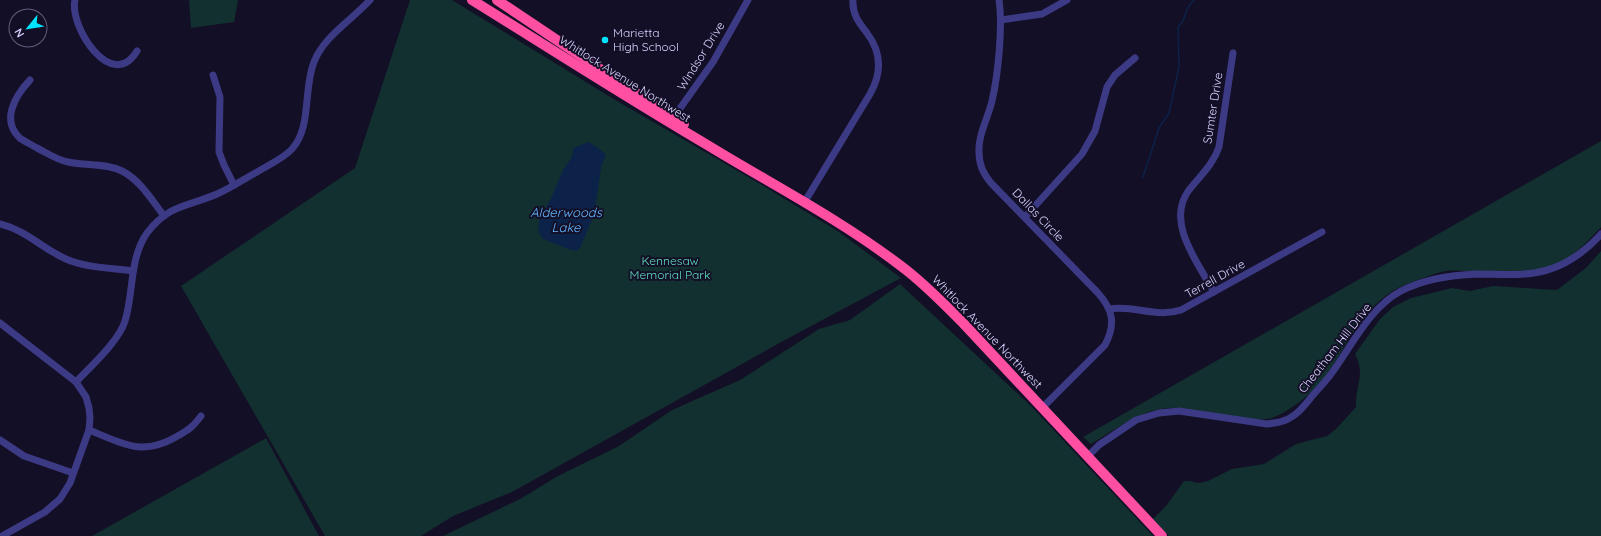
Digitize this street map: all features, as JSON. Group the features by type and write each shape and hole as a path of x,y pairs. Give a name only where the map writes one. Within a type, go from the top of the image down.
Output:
{"highway":[{"name":"Whitlock Avenue Northwest","path":"472,0 672,120 868,242 919,280 963,323 1162,536"},
{"name":"Whitlock Avenue Northwest","path":"497,0 630,89 672,120"}],"street":[{"path":"75,0 74,14 78,25 90,45 105,61 111,64 123,65 133,58 137,51"},
{"path":"76,382 121,331 127,314 136,256 142,241 151,229 164,216 182,205 217,194 287,154 297,143 302,130 309,77 316,56 330,38 370,0"},
{"name":"Windsor Drive","path":"672,120 713,62 748,0"},
{"path":"804,203 870,94 878,75 879,63 877,52 873,41 856,18 853,10 853,0"},
{"name":"Dallas Circle","path":"999,0 1001,20 994,91 980,139 979,159 982,170 987,178 1098,293 1110,309"},
{"path":"1001,20 1042,14 1067,0"},
{"name":"Sumter Drive","path":"1214,292 1184,236 1180,221 1180,208 1185,196 1213,160 1219,147 1233,53"},
{"path":"1024,217 1082,154 1095,131 1107,87 1115,75 1135,58"},
{"path":"213,75 220,97 220,152 224,165 234,184"},
{"path":"30,80 15,97 10,106 10,124 17,136 62,160 109,167 125,173 139,185 164,216"},
{"path":"0,224 26,233 66,259 88,265 133,271"},
{"name":"Terrell Drive","path":"1110,309 1121,308 1172,313 1186,308 1322,232"},
{"name":"Cheatham Hill Drive","path":"1088,456 1099,445 1136,420 1159,413 1179,411 1267,424 1281,422 1293,416 1304,406 1331,374 1381,306 1400,292 1421,283 1440,278 1476,274 1503,275 1534,273 1569,262 1601,234"},
{"path":"1042,408 1105,345 1111,329 1112,317 1110,309"},
{"path":"0,323 76,382 86,397 90,418 89,430 70,483 60,499 45,512 2,536"},
{"path":"89,430 134,447 152,448 166,443 192,428 201,416"},
{"path":"0,440 24,456 73,473"}],"green space":[{"path":"189,0 238,0 234,22 191,28"},
{"name":"Kennesaw Memorial Park","path":"410,0 452,0 617,101 762,185 839,232 901,278 785,340 512,492 453,516 421,536 325,536 181,286 355,168"},
{"path":"1601,141 1601,227 1581,248 1564,261 1548,268 1526,271 1446,271 1422,278 1398,288 1374,306 1364,317 1333,366 1313,390 1294,406 1272,418 1254,419 1188,409 1166,408 1143,414 1132,419 1091,444 1083,437"},
{"path":"1601,251 1601,536 1169,536 1153,519 1166,506 1184,481 1198,483 1208,481 1232,469 1264,464 1296,444 1327,436 1336,429 1356,407 1360,368 1355,354 1380,319 1393,307 1411,298 1452,288 1470,291 1493,286 1557,290 1586,268"},
{"path":"900,284 1032,407 1153,536 443,536 520,499 558,476 619,446 672,410 740,380 819,329 850,320"},
{"path":"266,438 319,536 92,536"}],"water":[{"name":"Alderwoods Lake","path":"589,142 606,154 601,168 593,217 580,248 577,251 543,239 538,228 543,212 552,196 563,170 572,157 573,148"}],"waterway":[{"path":"1143,177 1159,128 1169,113 1179,67 1178,27 1181,24 1188,7 1194,0"}],"place":[{"name":"Marietta High School","path":"605,40"}]}
